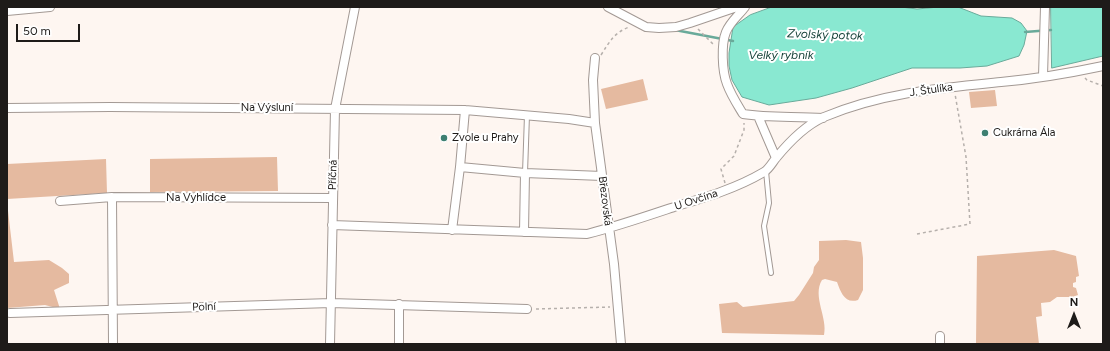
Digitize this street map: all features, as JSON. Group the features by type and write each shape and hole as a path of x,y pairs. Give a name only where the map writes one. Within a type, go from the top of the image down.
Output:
{"street":[{"path":"7,11 50,7"},
{"name":"Příčná","path":"330,344 335,109 355,7"},
{"path":"608,7 646,27 659,28 676,27 737,7"},
{"path":"744,114 726,82 723,55 726,32 745,7"},
{"path":"1043,76 1045,7"},
{"name":"Březovská","path":"595,58 593,80 595,123 608,229 614,264 621,344"},
{"name":"J. Štulíka","path":"776,158 799,133 822,118 864,104 907,93 954,86 1003,82 1080,71 1103,66"},
{"name":"Na Výsluní","path":"7,108 110,107 465,110 569,119 595,123"},
{"path":"452,230 465,110"},
{"name":"J. Štulíka","path":"744,114 758,116 797,116 822,118"},
{"path":"758,116 776,158"},
{"name":"U Ovčína","path":"608,229 728,190 766,171 776,158"},
{"path":"460,167 526,173 602,176"},
{"path":"524,232 526,173"},
{"path":"112,197 113,344"},
{"name":"Na Vyhlídce","path":"60,201 112,197 332,198"},
{"path":"332,225 587,234 608,229"},
{"name":"Polní","path":"10,313 113,311 331,303 526,309"},
{"path":"399,304 399,344"}],"lane":[{"path":"526,173 527,115"},
{"path":"766,171 769,203 764,226 771,273"}],"path":[{"path":"690,23 703,33 723,55"},
{"path":"595,58 601,55 614,36 621,30 632,26"},
{"path":"1080,71 1087,80 1103,86"},
{"path":"917,234 970,224 966,157 954,86"},
{"path":"728,190 720,169 734,156 740,144 744,130 744,114"},
{"path":"526,309 618,307"}],"shaded area":[{"path":"643,79 648,100 606,109 601,89"},
{"path":"995,90 997,106 971,108 969,92"},
{"path":"277,157 278,191 150,192 150,159"},
{"path":"106,159 107,193 7,199 7,164"},
{"path":"7,202 14,262 49,260 69,274 69,283 54,290 60,309 45,305 7,308"},
{"path":"846,240 861,242 863,258 863,290 858,300 854,301 844,297 837,282 825,279 822,280 819,286 819,300 825,328 824,335 722,333 719,304 737,302 743,307 794,301 813,273 814,267 819,260 819,241"},
{"path":"1054,250 1076,256 1079,276 1076,277 1076,282 1073,283 1073,287 1076,288 1078,295 1072,297 1057,297 1050,302 1041,303 1042,316 1036,317 1039,344 976,344 977,256"}],"water":[{"name":"Velký rybník","path":"772,7 901,7 917,9 958,7 981,16 1012,18 1021,23 1027,31 1024,45 1019,56 987,66 960,68 912,68 816,98 769,105 742,97 732,80 729,66 729,53 733,27 750,15"},
{"path":"1051,7 1103,7 1103,56 1052,68"}],"waterway":[{"name":"Zvolský potok","path":"675,30 733,41"},
{"name":"Zvolský potok","path":"1025,32 1051,30"}],"place":[{"name":"Cukrárna Ála","path":"985,133"},
{"name":"Zvole u Prahy","path":"444,138"}]}
